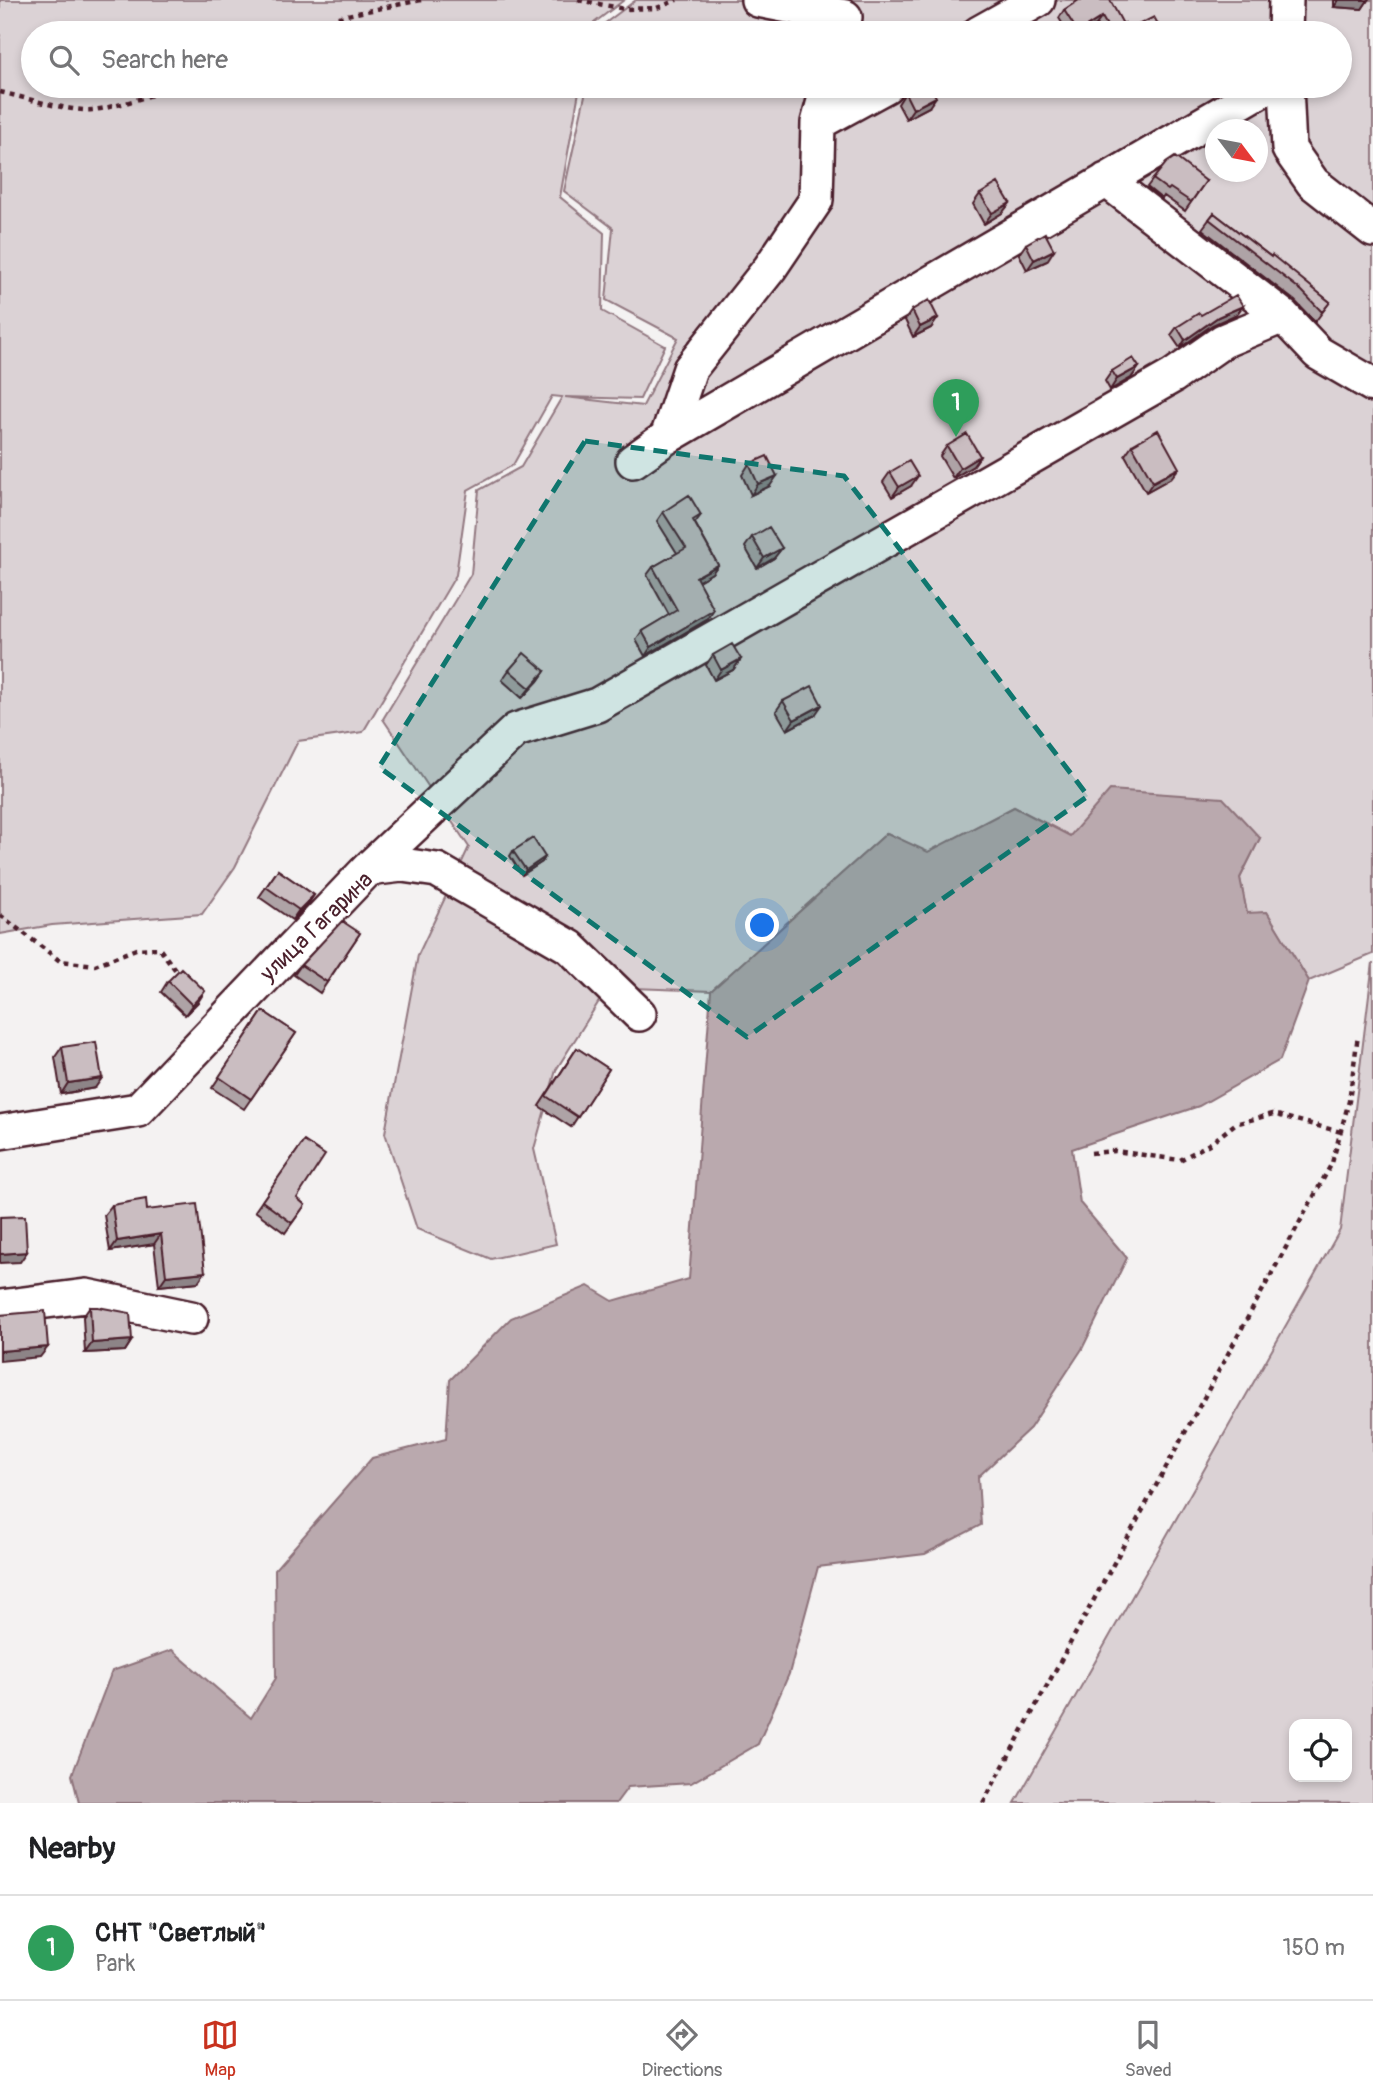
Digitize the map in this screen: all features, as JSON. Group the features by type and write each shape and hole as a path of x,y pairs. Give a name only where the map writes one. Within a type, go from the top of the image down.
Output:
{"street":[{"path":"758,0 845,17"},
{"path":"1000,21 1038,0"},
{"path":"1286,0 1286,21"},
{"path":"667,437 690,369 770,268 816,200 818,123 825,98"},
{"path":"818,123 864,98"},
{"path":"633,461 667,437 1247,98"},
{"path":"1287,98 1289,149 1313,183 1373,230"},
{"path":"1106,180 1283,316 1318,353 1373,385"},
{"path":"368,869 516,730 597,705 1173,376 1223,341 1283,316"},
{"name":"улица Гагарина","path":"0,1132 138,1110 368,869 402,865 437,870 570,947 639,1014"},
{"path":"0,1307 86,1296 191,1318"}],"path":[{"path":"330,21 342,16 421,0"},
{"path":"578,0 625,9 646,9 657,8 677,0"},
{"path":"0,92 21,97"},
{"path":"25,98 91,110 140,98"},
{"path":"0,915 60,961 95,965 136,949 159,948 184,981"},
{"path":"984,1803 1332,1163 1349,1101 1358,1035"},
{"path":"1091,1153 1115,1151 1180,1160 1211,1143 1236,1124 1273,1114 1341,1132"}],"highlighted area":[{"path":"585,441 844,476 1088,796 747,1037 379,767"}],"shaded area":[{"path":"0,0 624,0 597,21 21,21 21,98 578,98 560,197 604,233 602,311 665,346 640,399 565,397 643,406 678,338 606,300 613,228 564,191 584,98 1352,98 1352,21 608,21 636,0 1373,0 1373,954 1309,981 1267,912 1247,914 1240,878 1260,838 1070,836 1014,807 928,853 887,833 711,991 608,987 556,1070 534,1149 556,1244 491,1259 417,1229 385,1133 418,955 469,847 383,719 471,574 479,490 521,467 562,397 552,396 513,465 468,490 456,575 363,732 298,741 235,867 202,914 52,925 0,934"},
{"path":"1110,790 1223,798 1260,838 1240,878 1247,913 1267,912 1309,981 1280,1060 1199,1106 1072,1149 1080,1203 1127,1258 1082,1349 1030,1428 978,1477 981,1525 925,1554 818,1567 789,1674 758,1744 691,1783 628,1787 616,1803 79,1803 72,1775 112,1671 172,1650 251,1718 276,1678 275,1569 372,1458 446,1439 450,1380 511,1318 588,1286 613,1301 689,1279 711,991 887,833 928,852 1014,807 1070,836"},
{"path":"1373,962 1373,1803 1015,1803 1340,1230"}],"building":[{"path":"1079,0 1110,0 1121,21 1104,21 1102,17 1096,21 1071,21 1064,10"},
{"path":"908,98 934,98 913,109"},
{"path":"1175,157 1205,180 1191,202 1153,179 1166,163"},
{"path":"998,183 1010,203 992,213 980,194"},
{"path":"1214,213 1330,302 1322,312 1302,291 1209,219"},
{"path":"1045,233 1054,250 1034,260 1026,244"},
{"path":"1236,295 1243,306 1218,317 1185,340 1177,327"},
{"path":"929,300 938,318 920,327 912,310"},
{"path":"1133,358 1139,367 1117,379 1112,371"},
{"path":"1158,430 1179,468 1153,482 1132,445"},
{"path":"967,434 980,456 960,468 947,446"},
{"path":"767,456 777,476 758,484 749,464"},
{"path":"909,461 918,476 899,487 890,472"},
{"path":"689,495 701,515 693,520 718,565 696,577 714,610 651,647 642,631 677,610 653,567 686,548 663,512"},
{"path":"769,527 782,548 764,558 752,537"},
{"path":"732,644 741,659 721,670 713,655"},
{"path":"524,653 545,671 530,688 509,670"},
{"path":"812,686 822,705 794,720 783,701"},
{"path":"533,838 545,857 526,870 513,851"},
{"path":"278,870 314,895 299,910 266,887"},
{"path":"342,921 360,933 327,982 301,965"},
{"path":"181,968 205,991 192,1005 168,981"},
{"path":"263,1011 296,1033 251,1099 219,1077"},
{"path":"96,1042 102,1078 68,1083 62,1047"},
{"path":"577,1048 609,1069 578,1117 546,1096"},
{"path":"304,1141 325,1155 297,1198 305,1205 292,1223 262,1201"},
{"path":"146,1199 147,1210 197,1204 205,1272 166,1276 161,1234 117,1241 112,1205"},
{"path":"25,1216 27,1252 0,1254 0,1217"},
{"path":"90,1307 130,1313 132,1340 92,1343"},
{"path":"45,1311 48,1347 0,1351 0,1315"}],"place":[{"name":"СНТ \"Светлый\"","path":"956,437"}]}
